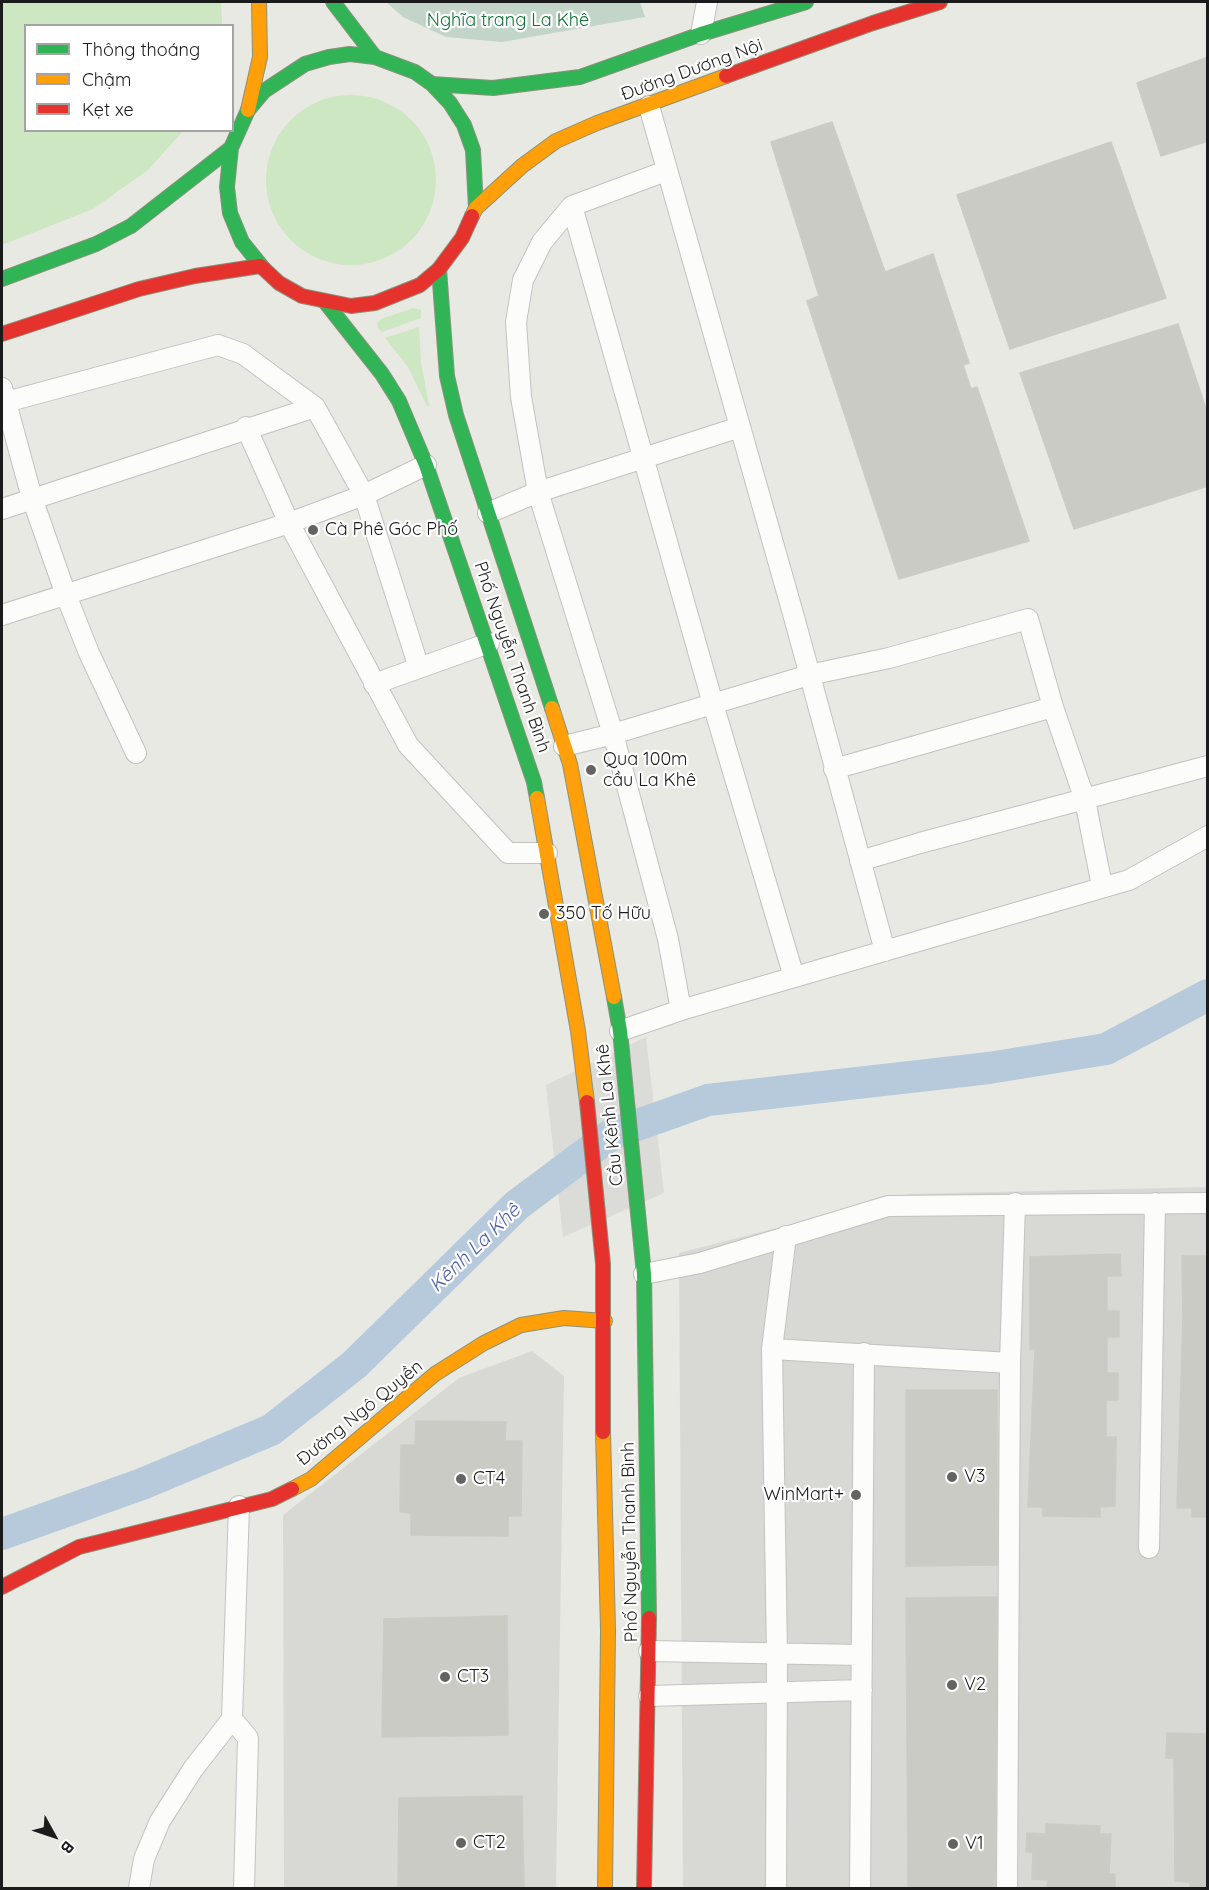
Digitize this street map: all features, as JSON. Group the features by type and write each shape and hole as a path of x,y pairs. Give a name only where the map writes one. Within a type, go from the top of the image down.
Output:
{"main road":[{"path":"248,110 264,91 284,76 306,64 350,54 375,57 405,68 432,84 455,110 464,125 473,150 476,208 462,238 439,269 420,285 398,296 375,303 351,306 326,303 302,296 279,283 260,266 242,242 231,213 227,188 231,148 248,110 260,57 259,2"},
{"path":"333,2 375,57"},
{"name":"Đường Dương Nội","path":"432,84 493,88 580,77 701,34 806,2"},
{"name":"Đường Dương Nội","path":"476,208 522,166 556,141 597,123 649,106 871,18 940,2"},
{"path":"2,279 96,244 131,226 231,148"},
{"path":"2,334 139,289 195,276 260,266"},
{"name":"Phố Nguyễn Thanh Bình","path":"439,269 447,376 456,416 564,746 586,842 620,1031"},
{"name":"Phố Nguyễn Thanh Bình","path":"326,303 382,374 399,401 426,465 489,643 534,782 580,1054"},
{"name":"Cầu Kênh La Khê","path":"620,1031 636,1195"},
{"name":"Cầu Kênh La Khê","path":"580,1054 599,1205"},
{"name":"Phố Nguyễn Thanh Bình","path":"636,1195 644,1275 649,1651 644,1888"},
{"name":"Phố Nguyễn Thanh Bình","path":"599,1205 605,1321 603,1444 608,1630 606,1888"},
{"name":"Đường Ngô Quyền","path":"2,1587 79,1547 272,1499 311,1479 435,1374 484,1343 521,1325 564,1318 605,1321"}],"street":[{"path":"701,34 707,2"},
{"path":"649,106 885,951"},
{"path":"666,171 572,206 537,251 523,280 516,322 521,397 538,492 613,734 668,939 681,1010"},
{"path":"572,206 713,704 794,977"},
{"path":"136,753 89,653 66,595 32,498 3,397 218,345 243,354 315,407 364,495 419,668"},
{"path":"2,508 315,407"},
{"path":"488,513 538,492 740,427"},
{"path":"246,428 289,523 408,745 508,854 547,853"},
{"path":"2,615 289,523 364,495 426,465"},
{"path":"564,746 613,734 809,675 889,658 1028,619 1053,707 1085,800 1102,886"},
{"path":"374,684 489,643"},
{"path":"834,769 1053,707"},
{"path":"860,861 1208,766"},
{"path":"620,1031 681,1010 1130,879 1208,836"},
{"path":"644,1275 699,1263 888,1206 1015,1203 1208,1203"},
{"path":"1007,1888 1010,1363 1015,1203"},
{"path":"1149,1548 1155,1203"},
{"path":"776,1888 777,1653 772,1349 786,1236"},
{"path":"772,1349 1010,1363"},
{"path":"860,1888 864,1353"},
{"path":"139,1888 144,1859 160,1821 194,1769 232,1719 239,1506"},
{"path":"649,1651 861,1655"},
{"path":"649,1696 776,1690 862,1689"},
{"path":"232,1719 248,1738 244,1888"}],"shaded area":[{"path":"1207,1187 1207,1888 683,1888 679,1253 909,1194"},
{"path":"532,1351 564,1376 556,1888 284,1888 283,1515 459,1378"}],"green space":[{"path":"2,2 221,2 222,24 24,24 24,132 182,132 148,170 93,209 2,245"},
{"name":"Nghĩa trang La Khê","path":"386,2 640,2 645,17 502,42 446,37 403,17"},
{"path":"351,95 368,96 384,101 411,120 430,147 435,163 435,197 430,213 411,240 384,259 368,264 351,265 334,264 318,259 291,240 272,213 267,197 266,180 267,163 272,147 291,120 318,101 334,96"},
{"path":"413,308 421,310 421,318 382,332 378,328 377,323 381,319"},
{"path":"419,327 421,362 429,406 408,367 385,338"}],"pier":[{"path":"646,1037 664,1193 563,1237 546,1085"}],"building":[{"path":"1208,57 1208,141 1161,156 1137,83"},
{"path":"832,122 885,272 933,254 969,363 963,365 971,389 977,387 1029,541 899,579 807,301 819,296 771,142"},
{"path":"1111,142 1166,298 1010,349 957,195"},
{"path":"1178,324 1208,415 1208,486 1074,529 1020,373"},
{"path":"1120,1254 1121,1276 1107,1276 1107,1311 1119,1311 1119,1337 1107,1337 1107,1373 1118,1373 1118,1400 1106,1400 1106,1437 1116,1437 1115,1506 1100,1507 1100,1517 1043,1516 1043,1507 1028,1507 1035,1349 1030,1349 1030,1257"},
{"path":"1182,1256 1208,1256 1208,1517 1192,1517 1192,1508 1177,1508 1183,1317"},
{"name":"V3","path":"906,1390 997,1390 997,1565 906,1566"},
{"name":"CT4","path":"416,1421 506,1422 505,1441 522,1441 521,1516 508,1516 508,1536 411,1535 411,1513 400,1512 401,1445 415,1445"},
{"name":"V2","path":"997,1597 995,1888 908,1888 906,1598"},
{"name":"CT3","path":"507,1616 508,1735 382,1737 384,1619"},
{"path":"1167,1733 1208,1734 1208,1888 1190,1888 1190,1882 1175,1881 1174,1758 1166,1758"},
{"name":"CT2","path":"522,1796 524,1888 398,1888 399,1798"},
{"path":"1046,1824 1100,1826 1099,1834 1111,1834 1109,1874 1115,1874 1115,1888 1047,1888 1048,1880 1032,1879 1033,1852 1026,1852 1027,1833 1046,1834"}],"waterway":[{"name":"Kênh La Khê","path":"2,1534 142,1484 271,1430 354,1365 517,1205 612,1134 708,1100 989,1068 1106,1049 1208,995"}],"traffic: fast":[{"path":"333,2 375,57"},
{"path":"432,84 493,88 580,77 701,34 806,2"},
{"path":"263,268 242,242 230,213 227,187 231,148 248,110 264,91 305,64 329,57 350,54 375,57 415,72 432,84 450,103 464,125 473,150 476,208"},
{"path":"2,279 96,244 131,226 231,148"},
{"path":"439,269 447,376 456,415 552,708"},
{"path":"326,303 382,374 399,401 426,465 534,782 537,798"},
{"path":"614,997 620,1031 644,1274 649,1618"}],"traffic: slow":[{"path":"248,110 260,57 259,2"},
{"path":"472,216 476,208 522,166 556,141 597,123 726,76"},
{"path":"552,708 570,764 614,997"},
{"path":"537,798 578,1031 587,1102"},
{"path":"292,1489 311,1479 435,1374 484,1343 521,1325 564,1318 605,1321"},
{"path":"603,1432 608,1630 605,1888"}],"traffic: jam":[{"path":"726,76 873,23 940,2"},
{"path":"263,268 279,283 302,296 351,306 375,303 420,285 439,269 462,238 472,216"},
{"path":"2,334 139,289 195,276 260,266"},
{"path":"587,1102 603,1264 603,1432"},
{"path":"2,1587 79,1547 272,1499 292,1489"},
{"path":"644,1888 649,1618"}],"place":[{"name":"Cà Phê Góc Phố","path":"313,530"},
{"name":"Qua 100m cầu La Khê","path":"591,770"},
{"name":"350 Tố Hữu","path":"544,914"},
{"name":"V3","path":"952,1477"},
{"name":"CT4","path":"461,1479"},
{"name":"WinMart+","path":"856,1495"},
{"name":"CT3","path":"445,1677"},
{"name":"V2","path":"952,1685"},
{"name":"CT2","path":"461,1843"},
{"name":"V1","path":"953,1844"}]}
